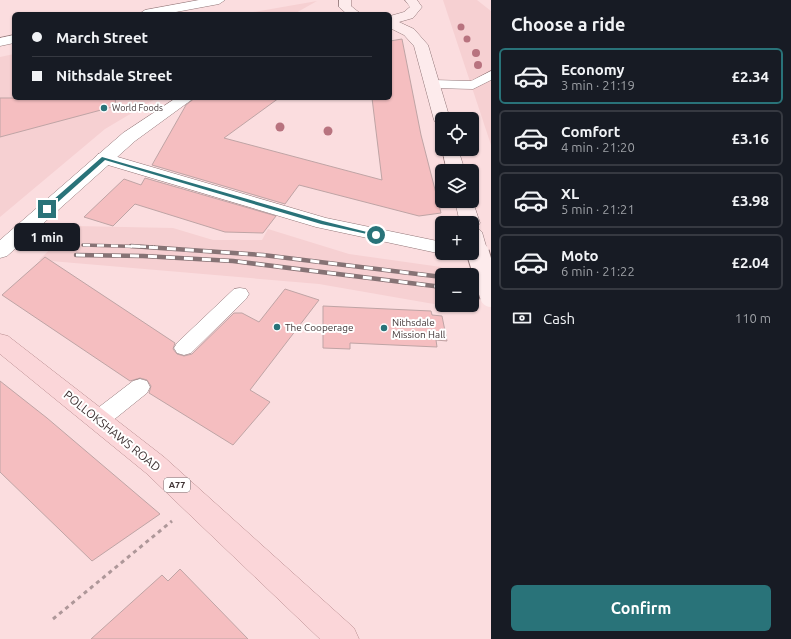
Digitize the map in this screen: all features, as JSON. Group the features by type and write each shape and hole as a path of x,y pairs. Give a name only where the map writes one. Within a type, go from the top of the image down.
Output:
{"main road":[{"path":"345,0 345,7 352,12"},
{"path":"392,20 408,16 414,12 416,7 412,1"},
{"path":"392,24 409,32 421,45 440,112"},
{"path":"478,260 491,296"},
{"name":"POLLOKSHAWS ROAD","path":"0,342 155,465 343,639"}],"street":[{"path":"156,12 219,0"},
{"path":"0,42 12,39"},
{"path":"0,251 129,137 183,100"},
{"path":"104,158 322,223 435,247"}],"lane":[{"path":"432,84 473,85 491,75"},
{"path":"184,348 240,294"},
{"path":"98,420 140,388"}],"path":[{"path":"53,620 196,502"}],"shaded area":[{"path":"443,0 477,0 491,11 491,145"},
{"path":"317,1 298,12 254,12"},
{"path":"12,54 12,100 154,100 105,129 0,217 0,57"},
{"path":"74,226 173,228 213,240 262,240 268,229 349,254 441,268 435,268 435,304 319,284 39,260"}],"building":[{"path":"402,39 421,135 435,190 435,208 440,208 441,213 419,216 299,185 285,204 152,165 186,105 192,100 276,100 224,138 382,180 372,100 392,100 392,41"},
{"path":"0,98 12,98 12,100 115,100 116,106 0,137"},
{"path":"145,178 276,216 263,233 225,232 135,204 113,226 84,217 124,179 141,185"},
{"path":"45,257 175,343 173,349 177,354 184,356 192,354 234,313 242,313 259,322 285,289 319,300 250,390 270,402 233,445 149,393 151,386 147,380 140,378 130,381 2,295"},
{"name":"Nithsdale Mission Hall","path":"323,306 431,311 432,315 442,316 447,341 436,340 437,347 350,343 350,349 323,348"},
{"path":"0,381 47,418 160,514 92,561 0,472"},
{"path":"180,569 248,639 91,639 162,575 168,581"}],"railway":[{"path":"83,245 140,247"},
{"path":"131,246 140,247"},
{"path":"140,247 154,247"},
{"path":"140,247 263,255 435,276"},
{"path":"76,255 143,256 233,261 435,286"},
{"path":"479,282 491,284"},
{"path":"479,292 491,294"}],"place":[{"name":"World Foods","path":"104,108"},
{"name":"The Cooperage","path":"277,327"},
{"name":"Nithsdale Mission Hall","path":"384,328"}],"route":[{"path":"47,209 104,158 322,223 376,235"}]}
